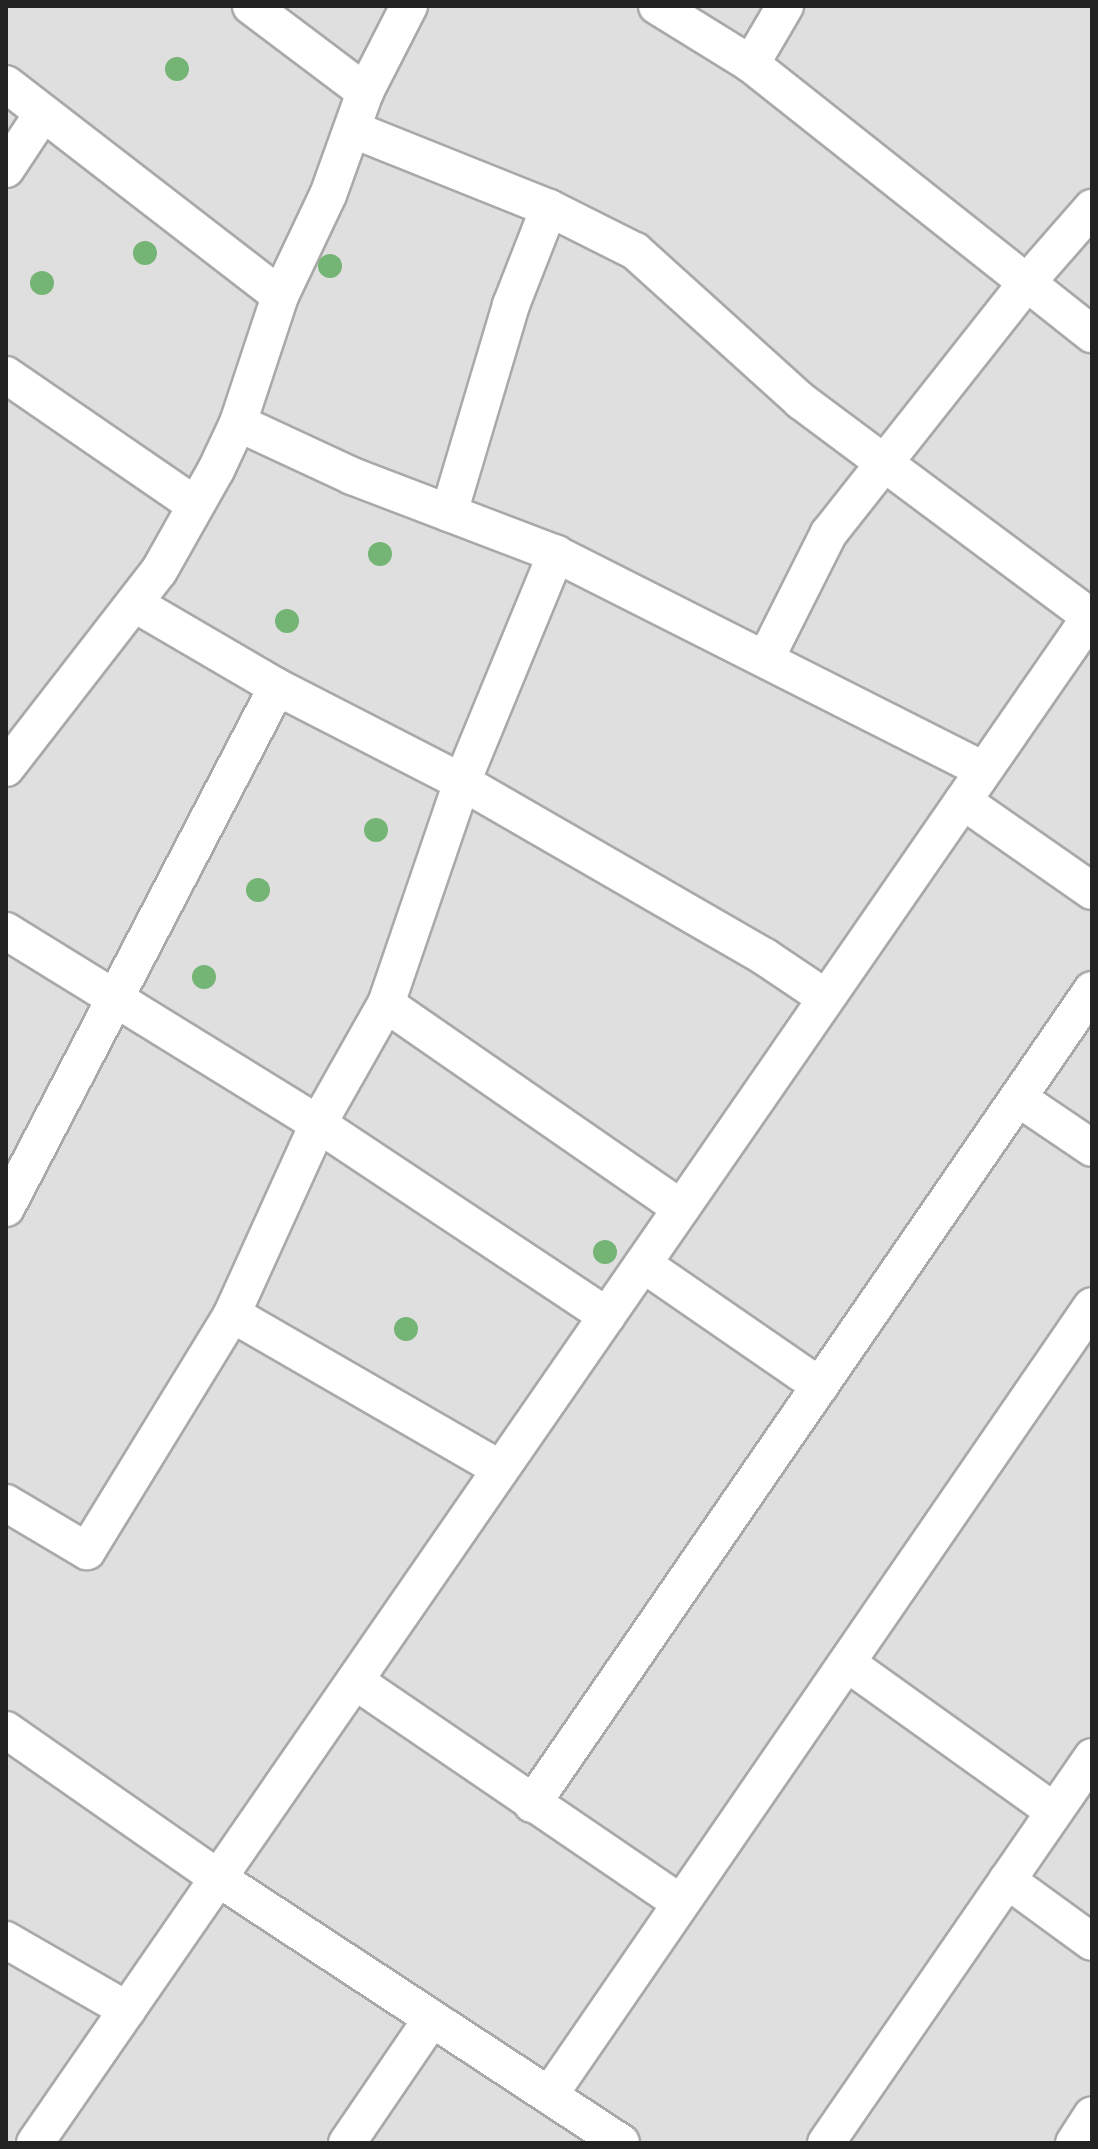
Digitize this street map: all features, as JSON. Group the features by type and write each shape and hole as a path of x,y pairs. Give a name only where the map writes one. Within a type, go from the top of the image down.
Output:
{"street":[{"path":"251,6 365,92"},
{"path":"6,768 135,604 195,505 238,423 280,296 354,130 365,92 409,6"},
{"path":"657,6 751,64 1029,280 1092,334"},
{"path":"751,64 785,6"},
{"path":"6,84 280,296"},
{"path":"6,169 43,113"},
{"path":"35,2143 1091,616 801,401 635,251 549,208 354,130"},
{"path":"449,513 511,305 549,208"},
{"path":"766,658 829,533 1029,280 1092,208"},
{"path":"6,375 195,505"},
{"path":"238,423 352,476 556,554 984,770"},
{"path":"6,1503 87,1551 232,1314 318,1124 386,1004 462,782 556,554"},
{"path":"135,604 277,687 462,782 765,957 826,998"},
{"path":"6,1208 112,999 277,687"},
{"path":"963,801 1092,891"},
{"path":"6,931 318,1124 607,1316"},
{"path":"532,1804 1092,990"},
{"path":"386,1004 681,1208"},
{"path":"1018,1098 1092,1148"},
{"path":"643,1264 820,1386"},
{"path":"550,2094 1092,1306"},
{"path":"232,1314 500,1469"},
{"path":"847,1663 1054,1811"},
{"path":"355,1681 681,1903"},
{"path":"6,1730 218,1878 621,2143"},
{"path":"826,2143 1092,1757"},
{"path":"1007,1880 1092,1942"},
{"path":"6,1940 127,2010"},
{"path":"347,2143 431,2020"},
{"path":"1074,2143 1092,2115"}],"shaded area":[{"path":"6,6 1092,6 1092,2143 6,2143"}]}
